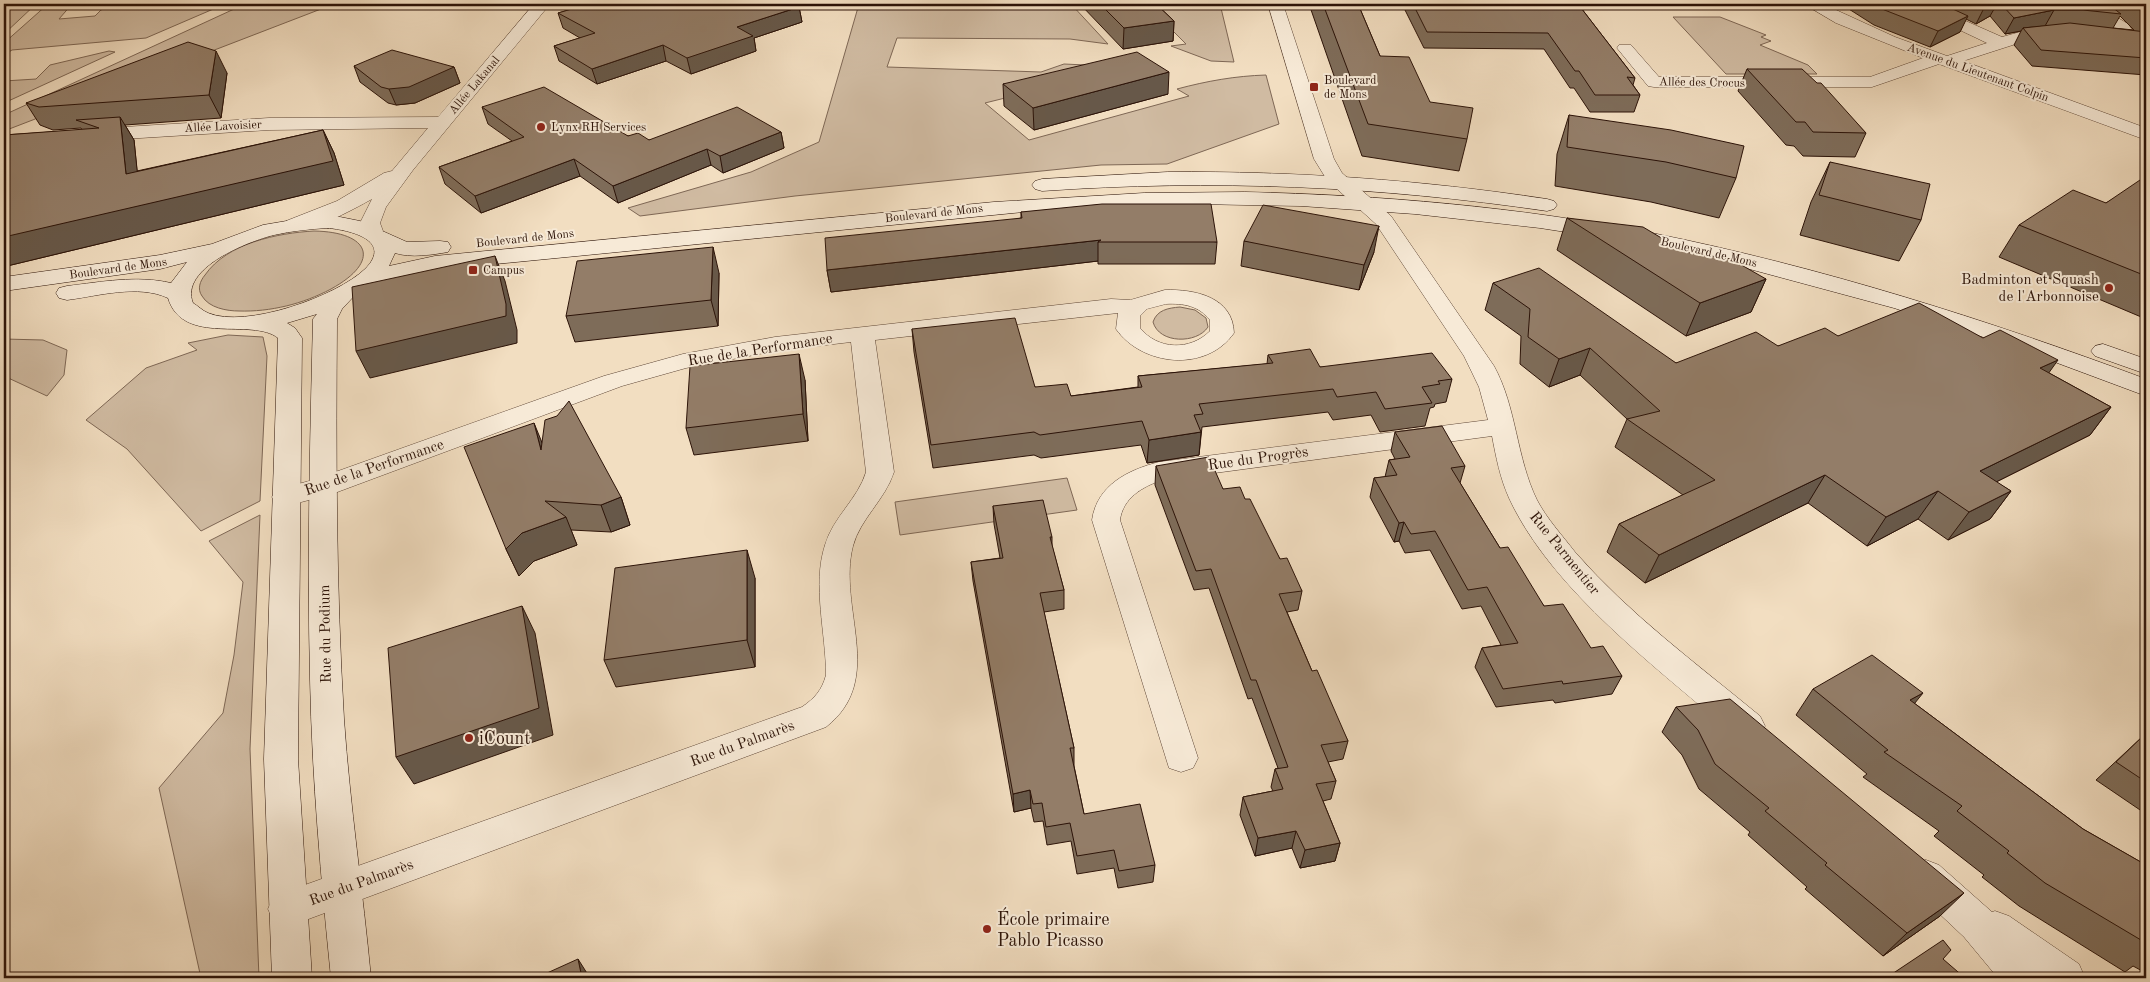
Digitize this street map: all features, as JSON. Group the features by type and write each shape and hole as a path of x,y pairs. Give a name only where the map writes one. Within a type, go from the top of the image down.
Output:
{"street":[{"name":"Allée Lakanal","path":"353,289 375,271 382,260 384,249 370,223 376,207 406,166 542,4"},
{"name":"Rue Parmentier","path":"1275,4 1319,147 1329,169 1384,220 1476,356 1488,377 1503,426 1517,484 1529,510 1586,584 1765,740"},
{"name":"Avenue du Lieutenant Colpin","path":"1812,4 1860,28 2146,134"},
{"path":"1927,9 2001,43"},
{"path":"2094,9 2122,27 2139,42"},
{"name":"Allée des Crocus","path":"1625,48 1654,82 1872,82 2031,34 2071,33"},
{"path":"2110,37 2139,42"},
{"name":"Allée Lavoisier","path":"70,136 259,124 442,122"},
{"name":"Allée Lakanal","path":"293,225 319,217 350,203 406,166"},
{"name":"Boulevard de Mons","path":"293,225 339,222 358,226 399,248 420,250 797,209 1089,180 1175,178 1340,181 1509,199 1716,237 1892,282 2052,333 2146,367"},
{"name":"Boulevard de Mons","path":"246,322 271,319 304,311 398,270 435,263 1011,205 1173,198 1246,198 1366,204 1560,224 1618,233 1722,255 1835,284 1967,324 2146,388"},
{"path":"292,978 287,909 281,759 290,338 286,331 278,327 246,322 223,322 202,318 183,306 179,294 182,282 193,268 209,256 230,244 261,232 293,225"},
{"name":"Boulevard de Mons","path":"4,284 160,262 230,244"},
{"name":"Boulevard de Mons","path":"4,300 153,285 168,288 179,294"},
{"name":"Rue du Podium","path":"351,978 340,889 326,681 322,487 325,319 333,305 353,289"},
{"name":"Rue de la Performance","path":"286,497 322,487 613,381 652,369 746,348 1112,306 1135,307"},
{"name":"Rue du Palmarès","path":"287,909 814,717 828,707 838,692 842,675 836,558 845,531 874,491 880,472 862,334"},
{"name":"Rue du Progrès","path":"1181,758 1106,520 1106,511 1110,502 1132,481 1158,471 1503,426"},
{"path":"1910,863 1948,895 2065,978"},
{"path":"1948,895 1993,940 2021,978"}],"shaded area":[{"path":"4,4 36,4 4,34"},
{"path":"48,4 72,4 59,19 95,16 101,10 116,5 225,4 146,38 12,50 4,55 4,43"},
{"path":"245,4 334,4 4,131 4,115"},
{"path":"859,4 1071,4 1108,44 1070,39 897,38 887,67 1041,72 1064,64 1130,67 985,103 1029,140 1189,96 1177,89 1221,79 1266,75 1279,124 1167,164 1101,165 795,196 640,216 628,208 751,172 819,142"},
{"path":"1146,4 1220,4 1234,62 1211,61 1171,46 1186,44"},
{"path":"1673,17 1720,17 1766,35 1761,37 1771,41 1760,45 1808,65 1817,74 1726,74"},
{"path":"109,51 115,52 4,103 4,81 36,79 50,65"},
{"path":"314,231 347,237 357,242 363,250 363,259 358,268 347,279 331,289 298,303 251,311 234,311 219,308 205,300 200,293 203,277 226,255 269,237"},
{"path":"1180,307 1195,310 1206,318 1208,327 1203,333 1187,339 1179,339 1170,338 1157,329 1153,322 1160,312"},
{"path":"228,335 263,337 267,356 260,501 201,531 127,449 86,420 146,368 197,350 188,343"},
{"path":"4,339 43,340 67,350 64,375 47,396 4,376"},
{"path":"1067,478 1077,510 900,535 895,502"},
{"path":"260,515 250,749 259,978 201,978 159,788 223,713 234,655 243,582 209,541"}],"building":[{"path":"589,4 792,4 799,7 737,27 753,36 687,58 663,45 592,69 554,46 595,33 558,13"},
{"path":"1100,4 1156,4 1174,21 1124,28"},
{"path":"1323,4 1358,4 1380,56 1409,57 1430,102 1473,108 1467,139 1368,124"},
{"path":"1413,4 1578,4 1635,78 1627,77 1640,95 1595,95 1579,71 1575,71 1548,33 1427,32"},
{"path":"1873,4 1942,4 1968,16 1938,31"},
{"path":"1975,4 1992,4 1984,8"},
{"path":"2001,4 2108,4 2121,14 2083,10 2054,10 2014,18"},
{"path":"2134,4 2146,4 2146,16"},
{"path":"2070,23 2146,32 2146,58 2041,50 2023,28"},
{"path":"188,42 216,51 209,95 39,107 26,103"},
{"path":"392,50 454,67 409,87 389,89 381,87 354,66"},
{"path":"1137,52 1169,72 1033,108 1003,84"},
{"path":"1747,69 1802,69 1817,83 1821,83 1866,133 1813,132 1805,122 1796,122"},
{"path":"544,87 628,136 638,133 649,140 737,107 781,132 720,156 707,149 613,186 574,159 475,196 439,167 524,137 482,107"},
{"path":"1569,115 1671,130 1744,146 1736,178 1666,162 1567,147"},
{"path":"120,117 126,174 323,130 333,161 4,237 4,135 99,128 76,120"},
{"path":"1830,162 1930,184 1921,220 1819,195"},
{"path":"2140,180 2146,180 2146,276 2019,225 2073,190 2106,203"},
{"path":"1102,204 1211,204 1217,242 1098,242 1101,240 827,270 825,238 1022,218 1021,212"},
{"path":"1263,205 1379,226 1364,265 1244,241"},
{"path":"1567,218 1643,227 1685,252 1731,259 1766,279 1700,303"},
{"path":"713,247 711,300 566,316 577,261"},
{"path":"495,256 506,304 506,316 356,351 352,287"},
{"path":"1539,268 1676,363 1756,332 1778,346 1825,328 1838,336 1919,303 1983,338 2000,330 2058,360 2040,368 2111,407 1980,471 2011,491 1969,512 1938,491 1886,517 1825,475 1659,555 1619,524 1715,480 1627,419 1660,411 1590,348 1559,359 1528,337 1530,309 1493,283"},
{"path":"1015,318 1035,387 1067,384 1071,396 1142,387 1138,376 1273,363 1268,355 1310,349 1320,367 1432,353 1452,379 1438,381 1440,384 1422,387 1432,403 1385,409 1376,392 1337,397 1333,389 1199,404 1203,414 1194,415 1201,432 1149,440 1142,421 1040,435 1034,432 931,445 912,329"},
{"path":"799,354 803,414 686,428 690,366"},
{"path":"569,401 621,497 601,505 545,501 566,517 522,533 506,549 464,447 534,423 541,450 545,420 557,416"},
{"path":"1442,426 1465,466 1451,468 1500,548 1508,547 1544,606 1563,604 1591,648 1603,646 1622,676 1563,684 1562,681 1503,689 1482,648 1518,643 1487,587 1468,590 1435,531 1411,534 1404,522 1399,523 1374,478 1397,475 1389,460 1410,457 1395,432"},
{"path":"1209,457 1223,489 1240,487 1245,499 1250,499 1280,559 1287,558 1302,591 1279,594 1312,671 1317,670 1348,741 1321,745 1336,781 1316,784 1340,843 1305,850 1296,831 1258,838 1243,797 1283,789 1275,769 1288,767 1256,680 1251,680 1211,569 1196,571 1156,466"},
{"path":"1043,500 1052,537 1050,537 1064,590 1040,593 1074,748 1070,748 1084,814 1140,804 1155,865 1119,871 1114,850 1077,856 1070,823 1046,827 1042,803 1033,804 1030,790 1013,794 971,562 1003,558 993,506"},
{"path":"747,550 747,640 604,660 615,568"},
{"path":"522,606 539,708 396,757 388,648"},
{"path":"1872,655 1923,693 1910,700 2083,829 2146,865 2146,943 2045,883 2007,853 2009,851 1957,811 1962,806 1884,752 1888,750 1813,689"},
{"path":"1730,699 1964,893 1907,933 1825,865 1827,863 1765,811 1769,808 1715,764 1698,730 1676,707"},
{"path":"2142,737 2146,740 2146,782 2116,762"},
{"path":"1943,940 1951,950 1943,959 1965,978 1886,978"},
{"path":"578,959 582,978 536,978"},
{"path":"462,973 464,978 451,978"}],"place":[{"name":"Boulevard de Mons","path":"1314,87"},
{"name":"Lynx RH Services","path":"541,127"},
{"name":"Campus","path":"473,270"},
{"name":"Badminton et Squash de l'Arbonnoise","path":"2109,288"},
{"name":"iCount","path":"469,738"},
{"name":"École primaire Pablo Picasso","path":"987,929"}]}
